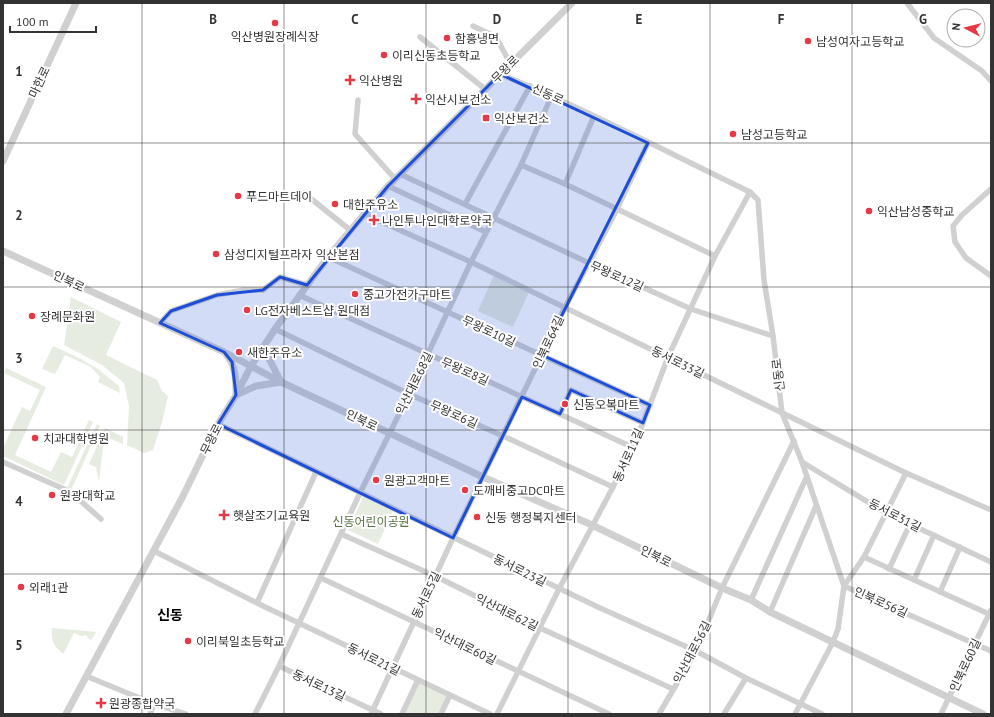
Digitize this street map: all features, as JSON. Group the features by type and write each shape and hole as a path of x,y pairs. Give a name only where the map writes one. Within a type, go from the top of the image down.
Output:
{"street":[{"name":"마한로","path":"3,160 76,3"},
{"name":"무왕로","path":"66,714 183,496 218,424 274,329 328,257 388,186 572,3"},
{"path":"907,3 934,38 982,71 991,81"},
{"path":"473,26 496,37 510,63"},
{"path":"420,37 485,89"},
{"name":"신동로","path":"500,74 552,96 750,192 758,200 764,280 773,336 782,413 802,462 844,586 838,628 833,642 795,714"},
{"path":"465,204 530,86"},
{"name":"익산대로68길","path":"254,714 300,623 360,493 409,394 471,262 521,165 552,96"},
{"path":"358,100 356,134 398,177"},
{"path":"565,184 594,116"},
{"name":"인북로64길","path":"482,477 565,307 617,209 648,143"},
{"path":"521,165 565,184 715,256"},
{"name":"무왕로12길","path":"398,177 465,204 589,263 691,309 773,336"},
{"path":"388,186 486,232"},
{"path":"991,189 953,226 955,242 966,258 991,276"},
{"name":"동서로11길","path":"497,714 559,589 613,487 643,423 668,357 715,256 750,192"},
{"path":"304,193 350,230"},
{"name":"동서로33길","path":"364,214 471,262 906,473 991,510"},
{"name":"인북로","path":"3,251 224,352 281,382 482,477 592,525 722,588 751,600 770,612 982,714"},
{"name":"무왕로10길","path":"328,257 650,405"},
{"path":"160,323 171,311 218,295 244,290 263,290 280,277 307,285"},
{"name":"무왕로8길","path":"299,295 632,447"},
{"name":"무왕로6길","path":"274,329 409,394 613,487"},
{"path":"224,352 232,362 236,378 236,395 256,386 281,382 263,347"},
{"path":"560,414 571,390 643,423"},
{"name":"동서로23길","path":"218,424 559,589 696,650 746,678 822,714"},
{"path":"722,588 794,441"},
{"path":"3,462 64,489 75,496 101,519"},
{"name":"동서로31길","path":"802,462 886,513 991,562"},
{"path":"257,603 316,472"},
{"name":"인북로56길","path":"906,473 864,557 844,586 991,651"},
{"path":"751,600 807,476"},
{"name":"동서로5길","path":"372,712 482,477"},
{"path":"770,612 816,506"},
{"path":"889,569 910,524"},
{"name":"익산대로62길","path":"341,534 435,576 540,628 673,689"},
{"path":"914,580 934,535"},
{"path":"940,592 960,547"},
{"name":"동서로21길","path":"154,551 257,603 490,714"},
{"path":"864,557 990,613"},
{"name":"익산대로60길","path":"321,578 609,714"},
{"name":"익산대로56길","path":"659,714 696,650 722,588"},
{"name":"인북로60길","path":"941,714 974,643 990,613"},
{"name":"동서로13길","path":"279,666 372,712 381,714"},
{"path":"86,676 154,704 186,714"},
{"path":"724,714 746,678"},
{"path":"402,714 418,680"},
{"path":"442,714 450,695"},
{"path":"150,714 154,704"}],"highlighted area":[{"path":"500,74 648,143 542,355 650,405 643,423 571,390 560,414 522,397 453,538 218,424 236,395 232,362 224,352 160,323 171,311 217,295 263,290 280,277 307,285 388,186"}],"green space":[{"path":"494,275 529,292 513,327 478,311"},
{"path":"71,297 121,322 106,355 157,380 162,391 168,396 153,450 144,453 127,445 129,406 124,383 102,365 64,345"},
{"path":"53,346 98,369 119,386 120,393 98,382 100,377 91,367 65,355 55,374 42,369"},
{"path":"6,368 46,387 15,455 51,472 61,452 72,457 89,420 93,422 64,485 3,456 3,448 22,407 30,411 40,390 4,373"},
{"path":"97,424 100,426 72,488 75,492 73,494 67,488"},
{"path":"105,428 123,437 123,444 104,436 99,482 96,467 89,464"},
{"name":"신동어린이공원","path":"363,497 393,511 378,544 348,530"},
{"path":"52,628 96,632 91,640 86,635 81,636 74,633 63,654 53,642"},
{"path":"419,682 448,696 439,714 404,714"}],"place":[{"name":"익산병원장례식장","path":"275,23"},
{"name":"함흥냉면","path":"447,38"},
{"name":"남성여자고등학교","path":"808,41"},
{"name":"이리신동초등학교","path":"384,55"},
{"name":"익산병원","path":"350,80"},
{"name":"익산시보건소","path":"416,99"},
{"name":"익산보건소","path":"486,118"},
{"name":"남성고등학교","path":"733,134"},
{"name":"푸드마트데이","path":"238,196"},
{"name":"대한주유소","path":"335,204"},
{"name":"익산남성중학교","path":"869,211"},
{"name":"나인투나인대학로약국","path":"374,220"},
{"name":"삼성디지털프라자 익산본점","path":"216,254"},
{"name":"중고가전가구마트","path":"355,294"},
{"name":"LG전자베스트샵 원대점","path":"247,310"},
{"name":"장례문화원","path":"32,316"},
{"name":"새한주유소","path":"239,352"},
{"name":"신동오복마트","path":"565,404"},
{"name":"치과대학병원","path":"35,438"},
{"name":"원광고객마트","path":"376,480"},
{"name":"도깨비중고DC마트","path":"465,490"},
{"name":"원광대학교","path":"52,495"},
{"name":"햇살조기교육원","path":"224,515"},
{"name":"신동 행정복지센터","path":"477,517"},
{"name":"외래1관","path":"21,587"},
{"name":"이리북일초등학교","path":"188,641"},
{"name":"원광종합약국","path":"101,703"}],"district":[{"name":"신동","path":"170,615"}]}
